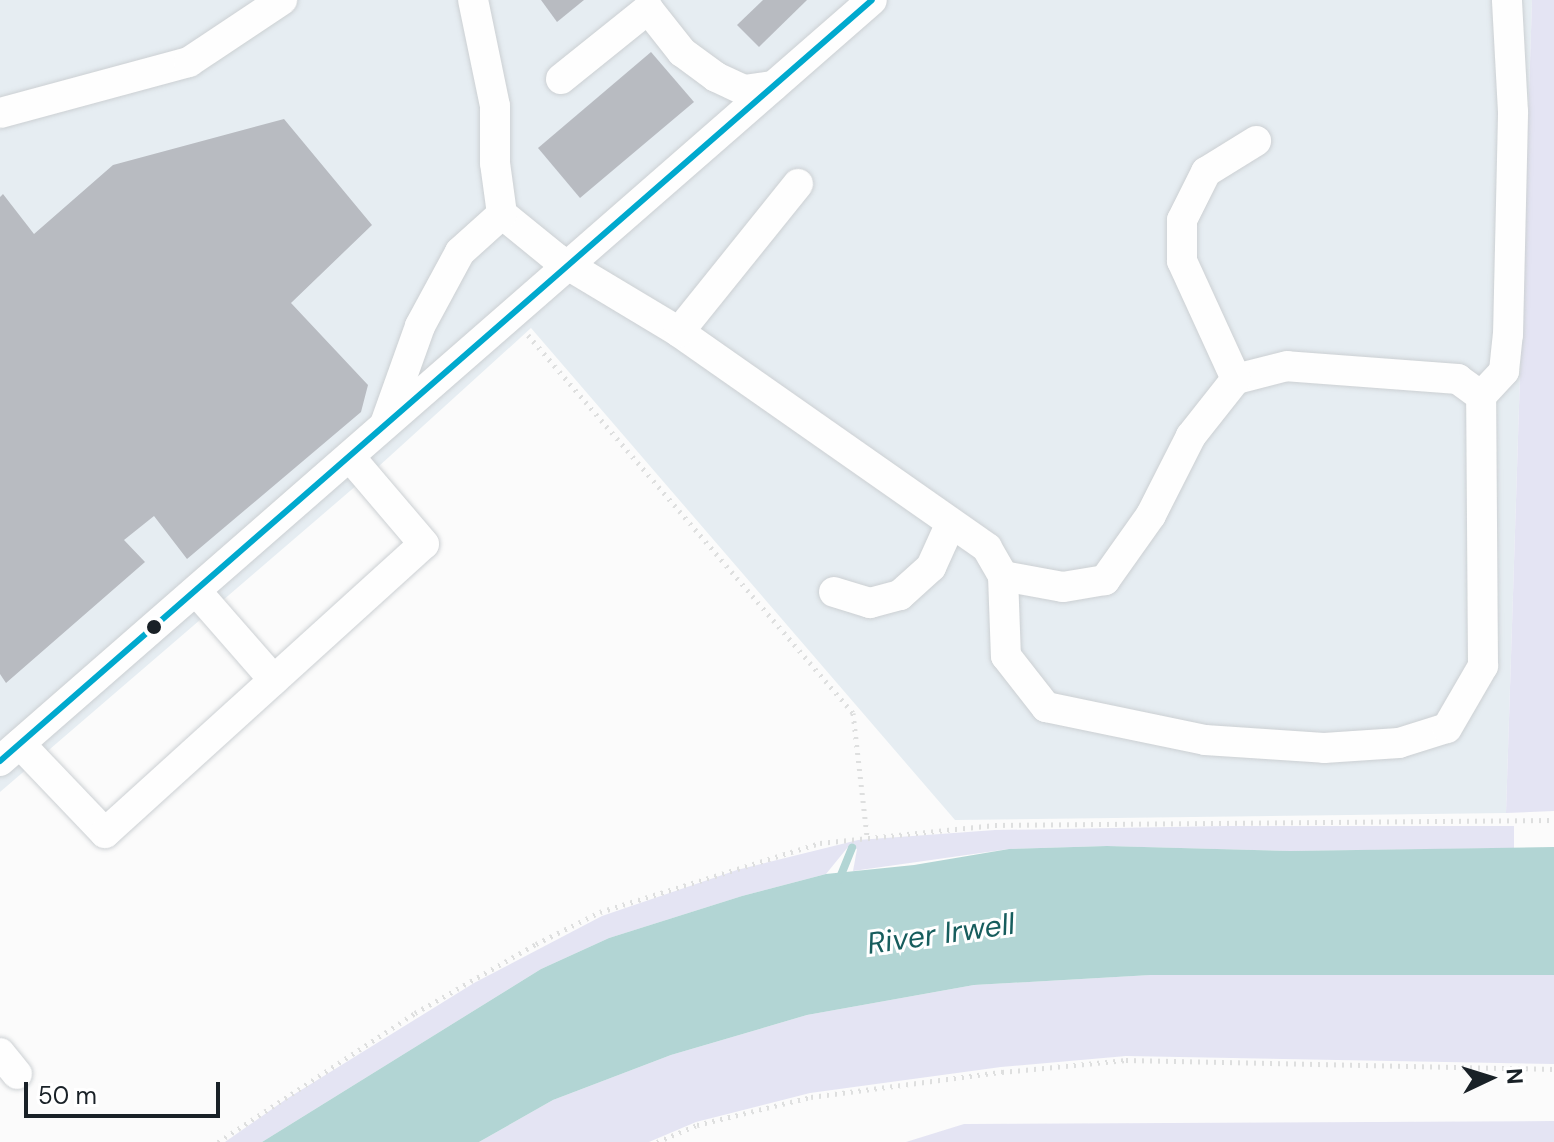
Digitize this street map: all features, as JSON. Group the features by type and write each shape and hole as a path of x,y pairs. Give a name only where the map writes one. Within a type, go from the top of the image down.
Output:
{"street":[{"path":"0,113 189,62 282,0"},
{"path":"473,0 495,106 495,163 502,214 556,258 679,332 987,548 1003,576 1006,656 1046,707 1205,740 1324,748 1399,743 1447,728 1483,666 1481,396 1504,371 1508,335 1513,112 1507,0"},
{"path":"350,457 424,544 105,833 10,753 872,0"},
{"path":"561,79 648,9 682,52 716,77 744,90 774,86"},
{"path":"1236,379 1182,261 1182,220 1206,172 1256,141"},
{"path":"679,332 798,184"},
{"path":"384,427 420,326 460,252 502,214"},
{"path":"1003,576 1063,587 1105,580 1151,515 1191,436 1236,379 1287,366 1458,379 1481,396"},
{"path":"834,592 870,603 900,595 931,567 951,523"},
{"path":"196,591 274,680"}],"path":[{"path":"511,316 853,713 867,836"},
{"path":"218,1142 415,1013 600,912 737,866 820,843 867,836 1011,825 1554,820"},
{"path":"657,1142 697,1125 811,1097 1002,1072 1126,1060 1554,1069"}],"shaded area":[{"path":"0,0 1532,0 1506,813 955,820 531,328 379,466 0,792"},
{"path":"1532,0 1554,0 1554,811 1506,813"},
{"path":"1514,826 1514,848 1290,851 1106,846 1009,849 853,871 857,849 848,847 826,874 742,896 609,938 541,969 262,1142 225,1142 285,1100 474,983 602,916 737,870 858,840 995,830"},
{"path":"1151,975 1554,975 1554,1064 1126,1056 1001,1067 810,1093 696,1122 649,1142 479,1142 553,1100 671,1055 807,1015 974,985"},
{"path":"1554,1121 1554,1142 906,1142 964,1124"}],"water":[{"name":"River Irwell","path":"1107,846 1290,851 1554,847 1554,975 1151,975 974,985 807,1015 671,1055 553,1100 479,1142 262,1142 541,969 609,938 742,896 826,874 914,865 1009,849"}],"building":[{"path":"541,0 584,0 557,22"},
{"path":"763,0 807,0 759,47 737,25"},
{"path":"651,52 694,102 580,198 538,148"},
{"path":"284,119 372,225 291,303 368,385 361,412 187,559 154,516 124,540 145,562 6,683 0,674 0,197 3,194 34,234 113,165"}],"waterway":[{"path":"839,880 852,848"}],"transit line":[{"path":"0,761 872,0"}]}
